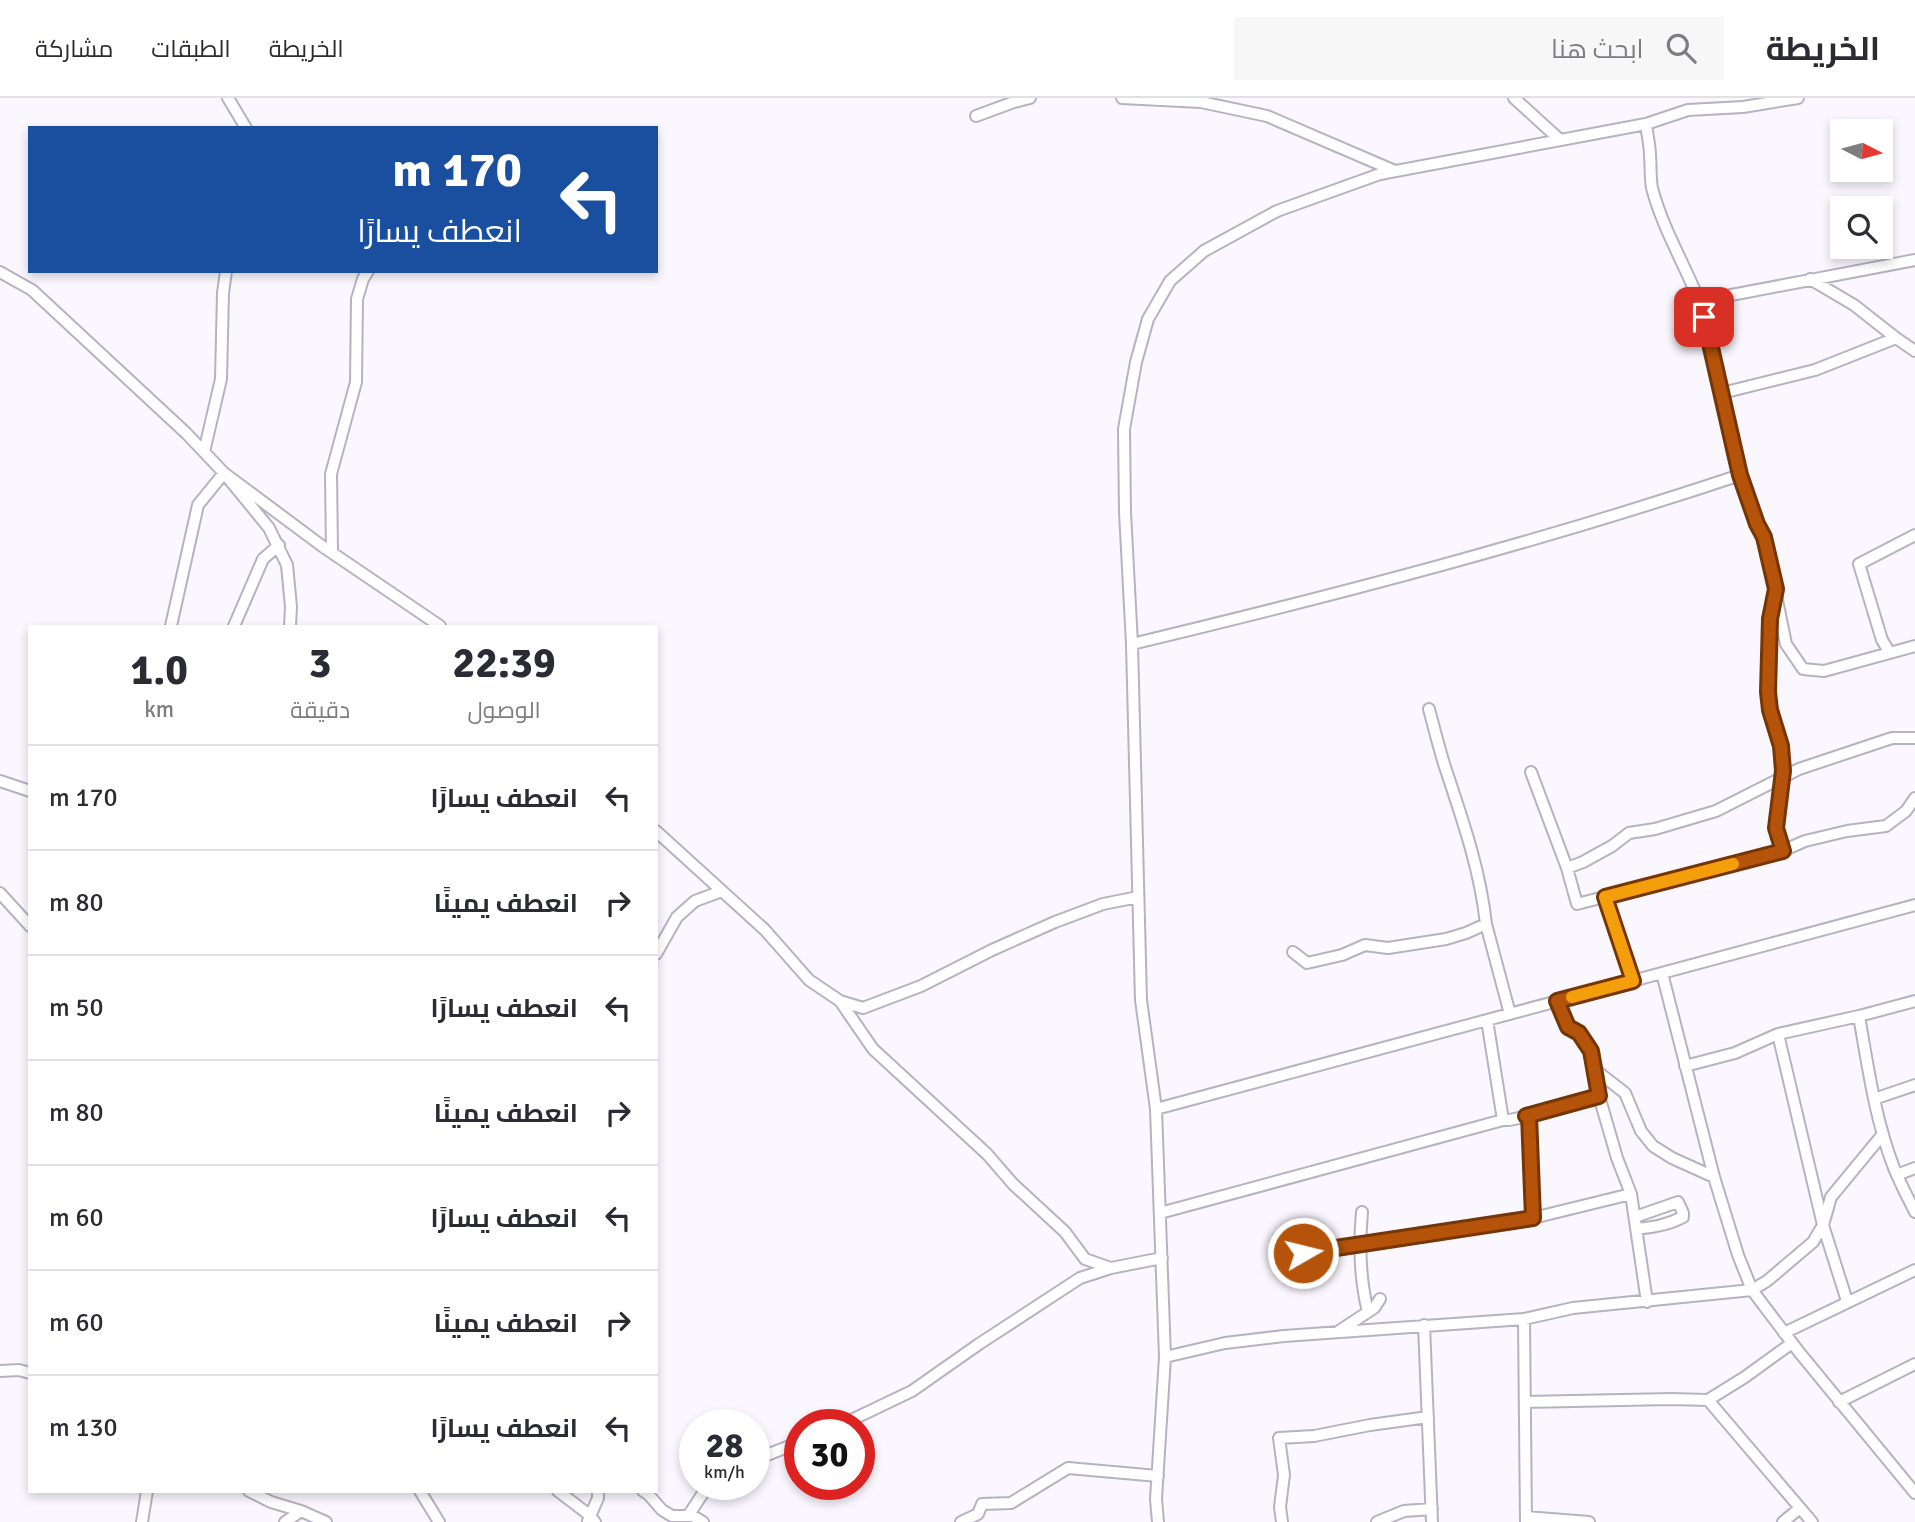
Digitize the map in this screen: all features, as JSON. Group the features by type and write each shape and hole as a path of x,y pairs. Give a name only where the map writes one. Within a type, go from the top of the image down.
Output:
{"street":[{"path":"228,98 245,126"},
{"path":"976,116 1030,98"},
{"path":"1122,98 1201,102 1267,116 1395,170"},
{"path":"1514,98 1559,139"},
{"path":"1158,1522 1156,1499 1165,1357 1162,1258 1156,1109 1141,1000 1124,429 1136,362 1148,319 1170,281 1204,251 1278,211 1380,174 1646,124 1688,110 1743,107 1798,98"},
{"path":"1646,124 1651,186 1675,251 1700,301 1740,475 1764,537 1786,644 1804,669 1824,671 1915,646"},
{"path":"1700,301 1915,260"},
{"path":"0,272 32,290 186,433 224,473 269,528 279,545 287,565 290,625"},
{"path":"204,452 221,379 226,273"},
{"path":"332,552 331,474 356,382 357,299 367,273"},
{"path":"1810,279 1854,305 1915,351"},
{"path":"1722,393 1815,370 1896,338"},
{"path":"224,473 439,625"},
{"path":"171,625 198,505 224,473"},
{"path":"1132,644 1460,561 1666,500 1740,475"},
{"path":"1890,653 1882,640 1858,564 1915,535"},
{"path":"234,625 263,559 279,545"},
{"path":"1776,589 1770,619 1768,692 1770,710 1781,746 1782,778 1776,828 1783,851"},
{"path":"1429,709 1444,765 1461,812 1484,900 1486,924 1510,1014"},
{"path":"1567,868 1612,846 1629,832 1655,829 1716,811 1799,769 1892,737 1915,738"},
{"path":"1531,772 1567,868 1577,904 1783,851 1805,841 1847,831 1886,826 1906,811 1915,798"},
{"path":"0,781 28,790"},
{"path":"658,833 765,930 808,980 840,1001 863,1008 921,986 1055,922 1103,904 1138,897"},
{"path":"658,950 677,917 695,901 722,891"},
{"path":"0,893 28,924"},
{"path":"1605,897 1633,981"},
{"path":"1156,1109 1915,905"},
{"path":"1293,952 1307,963 1342,955 1364,946 1388,948 1446,939 1486,924"},
{"path":"1662,973 1714,1177 1738,1255 1752,1290 1839,1402 1911,1480 1915,1493"},
{"path":"840,1001 873,1049 987,1154 1013,1184 1065,1232 1085,1259 1111,1268"},
{"path":"1557,1001 1568,1027 1579,1033 1591,1051 1599,1096 1631,1194 1647,1301"},
{"path":"1685,1066 1735,1053 1777,1034 1915,1001"},
{"path":"1859,1016 1883,1134 1897,1175 1915,1212"},
{"path":"1487,1020 1503,1120"},
{"path":"1777,1034 1823,1225 1847,1301"},
{"path":"1594,1069 1625,1093 1641,1131 1653,1146 1714,1177"},
{"path":"1874,1099 1915,1085"},
{"path":"1160,1213 1599,1096"},
{"path":"1526,1116 1529,1115 1533,1218"},
{"path":"1165,1357 1225,1343 1524,1319 1573,1308 1752,1290 1767,1281 1812,1242 1823,1225 1831,1197 1883,1134"},
{"path":"1897,1175 1915,1168"},
{"path":"1303,1253 1533,1218 1631,1194"},
{"path":"1635,1217 1678,1202 1683,1213 1683,1217 1658,1227 1637,1229"},
{"path":"1362,1212 1360,1245 1368,1312"},
{"path":"874,1409 912,1391 978,1344 1080,1278 1111,1268 1162,1258"},
{"path":"1784,1333 1915,1270"},
{"path":"1337,1333 1368,1312 1380,1300"},
{"path":"1524,1319 1526,1520 1589,1522"},
{"path":"1424,1325 1432,1522"},
{"path":"1525,1402 1708,1400 1792,1343"},
{"path":"1839,1402 1915,1364"},
{"path":"0,1371 28,1372"},
{"path":"1708,1400 1812,1522"},
{"path":"1282,1522 1280,1507 1284,1475 1279,1438 1314,1436 1370,1425 1428,1418"},
{"path":"961,1522 978,1514 982,1504 1011,1503 1068,1468 1158,1476"},
{"path":"142,1522 147,1493"},
{"path":"253,1493 326,1522"},
{"path":"421,1493 439,1522"},
{"path":"560,1493 591,1520 598,1493"},
{"path":"646,1493 662,1510 673,1516 694,1516 703,1522"},
{"path":"688,1516 698,1500"},
{"path":"1783,1522 1800,1508"},
{"path":"1377,1522 1404,1511 1432,1509"},
{"path":"285,1522 301,1511"}],"slow traffic":[{"path":"1572,997 1633,981 1605,897 1733,864"}],"route":[{"path":"1303,1253 1533,1218 1531,1201 1529,1115 1526,1116 1599,1096 1591,1051 1579,1033 1568,1027 1557,1001 1633,981 1605,897 1783,851 1776,828 1783,771 1781,746 1770,710 1768,692 1770,619 1776,589 1764,537 1740,475 1704,317"}]}
